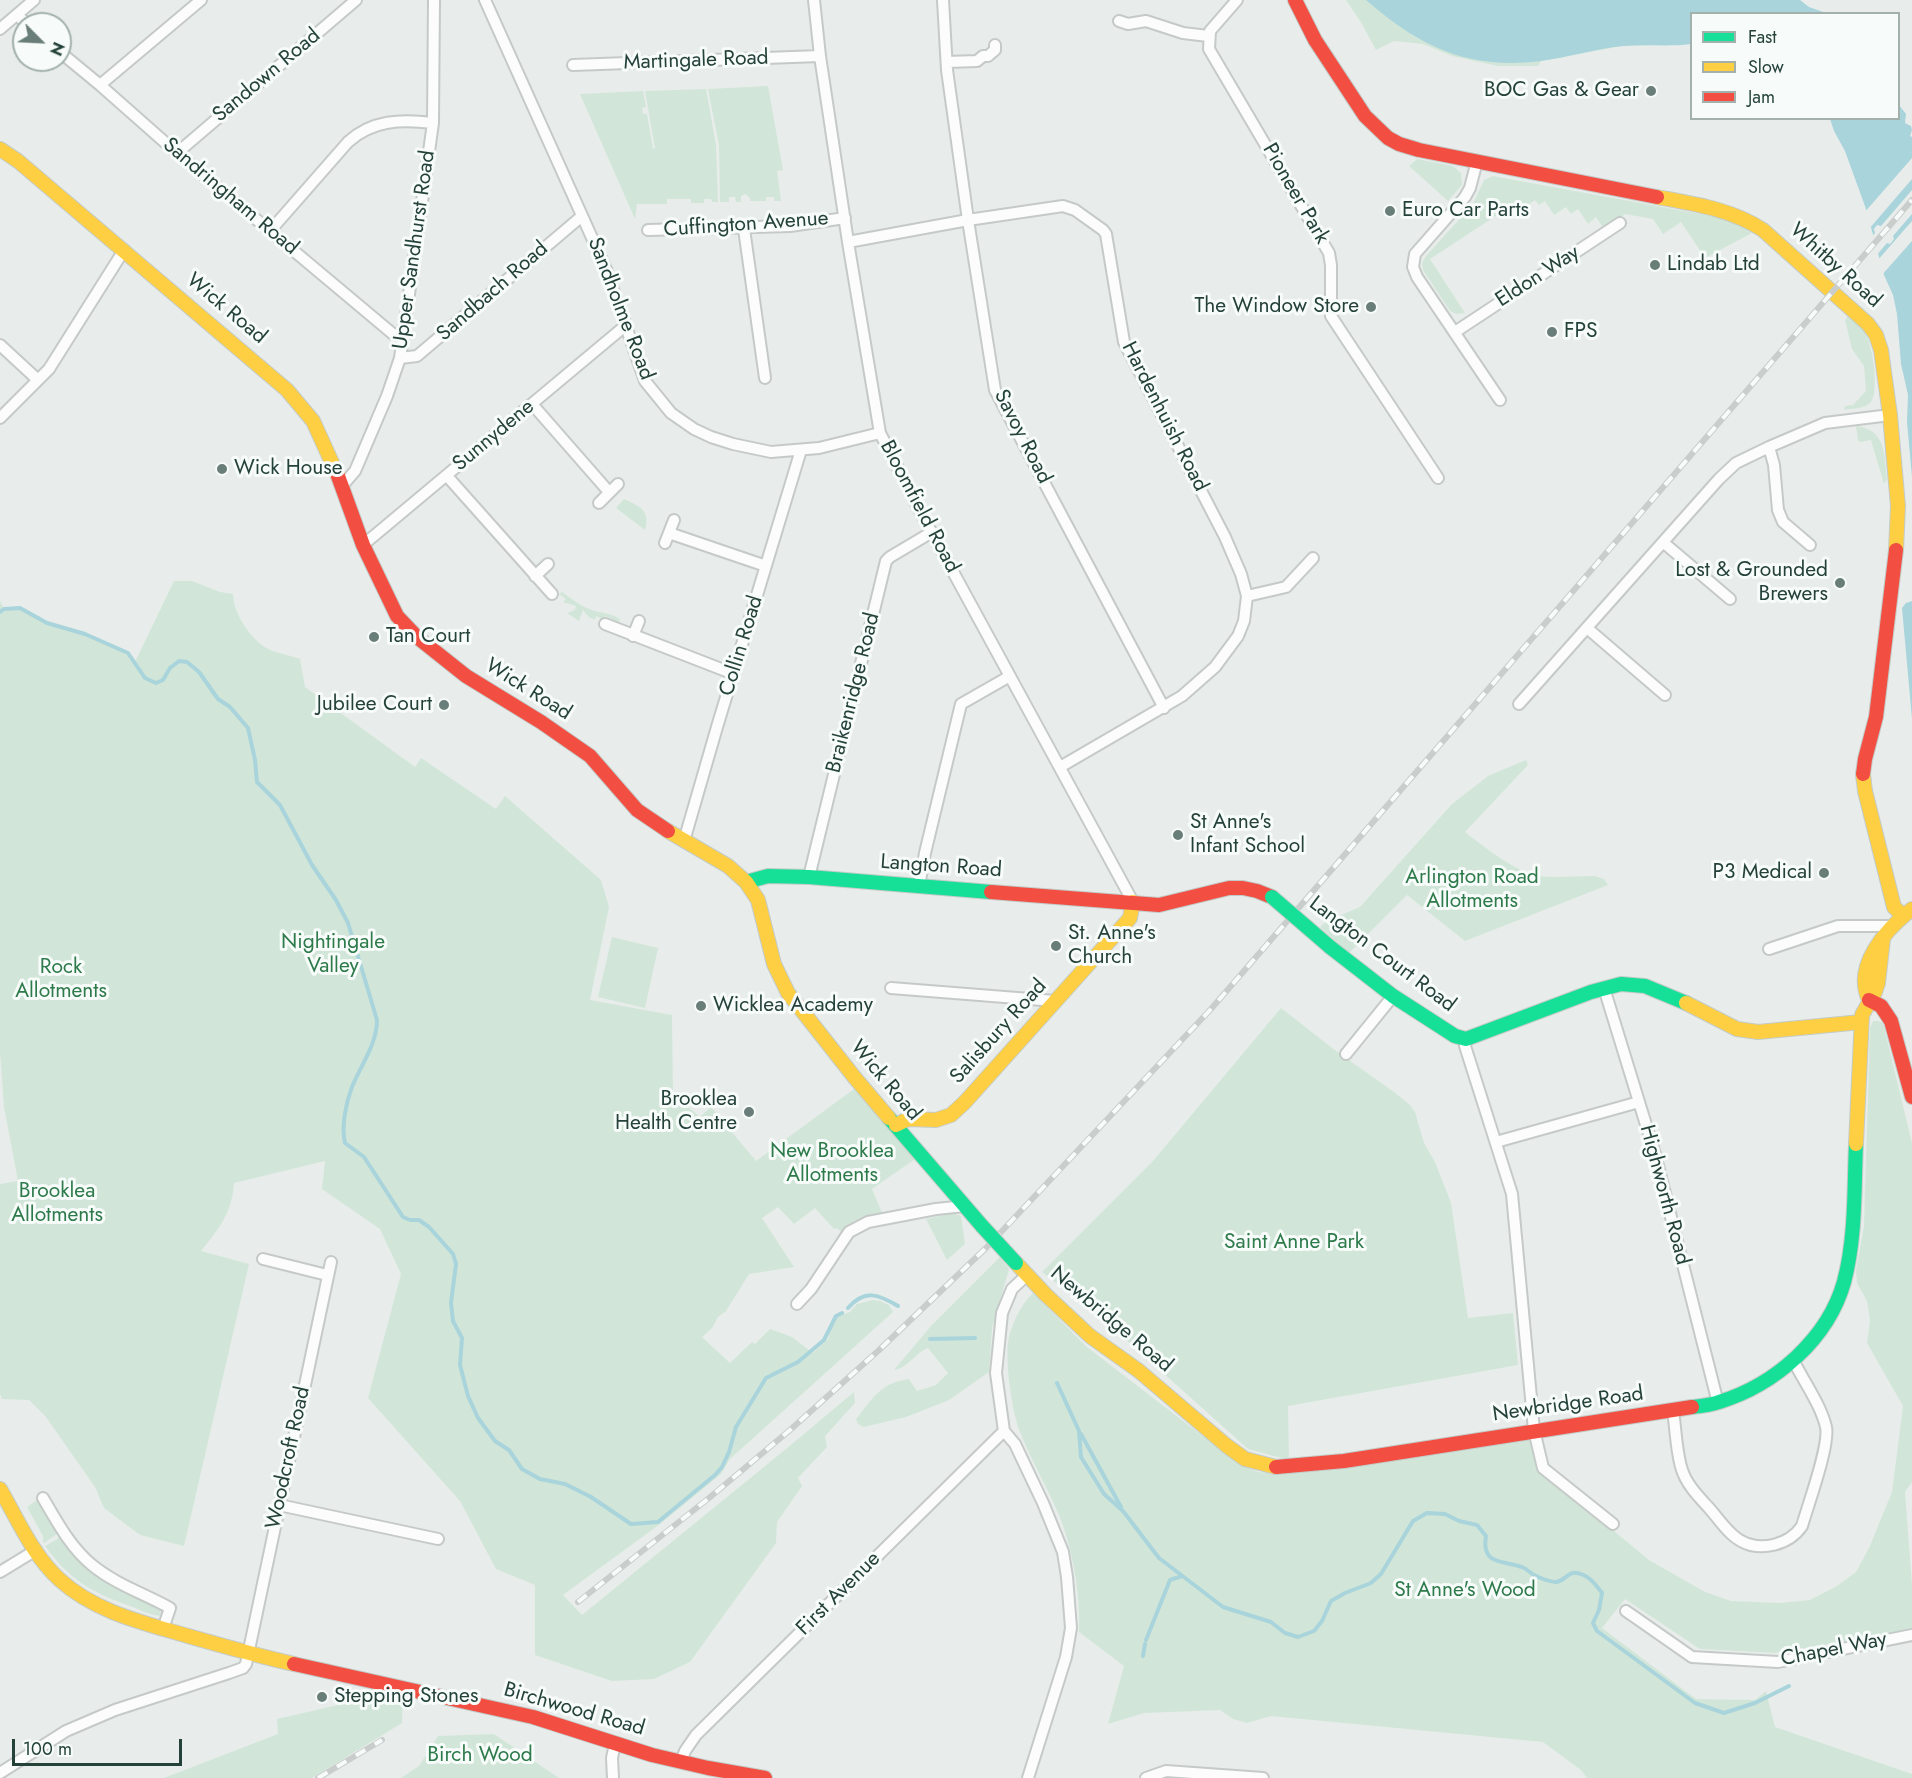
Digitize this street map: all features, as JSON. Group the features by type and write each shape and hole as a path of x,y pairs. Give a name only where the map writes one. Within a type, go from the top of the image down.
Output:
{"street":[{"path":"20,12 34,0"},
{"path":"100,85 201,0"},
{"name":"Sandown Road","path":"177,153 356,0"},
{"name":"Upper Sandhurst Road","path":"342,486 355,471 391,387 400,358 433,123 434,0"},
{"name":"Sandholme Road","path":"485,0 606,269 645,381 671,413 694,429 711,437 771,452 819,448 880,433"},
{"name":"Bloomfield Road","path":"814,0 820,56 848,242 880,433 1133,902"},
{"name":"Savoy Road","path":"943,0 947,66 995,390 1164,708"},
{"path":"1119,21 1128,24 1148,22 1183,33 1208,36 1212,27 1237,0"},
{"name":"Whitby Road","path":"1295,0 1315,40 1365,117 1378,130 1399,144 1419,150 1717,209 1749,221 1763,230 1868,324 1876,335 1881,350 1890,415 1898,506 1876,717 1868,742 1863,774 1884,873 1894,907 1907,912"},
{"path":"0,29 12,18"},
{"name":"Pioneer Park","path":"1208,36 1211,53 1329,254 1331,316 1438,478"},
{"path":"947,66 977,61 983,56 990,57 995,50 995,45"},
{"name":"Martingale Road","path":"573,65 820,56"},
{"name":"Sandringham Road","path":"72,62 393,334 404,336"},
{"path":"270,231 360,131 395,122 433,123"},
{"name":"Wick Road","path":"0,149 18,161 124,250 287,390 313,421 388,601 397,616 417,637 466,676 541,722 590,756 637,810 654,824 728,866 746,882 758,900 774,964 788,993 855,1078 964,1206 1027,1275"},
{"path":"1477,161 1470,188 1465,197 1415,254 1413,267 1417,278 1500,400"},
{"name":"Hardenhuish Road","path":"848,242 968,220 1063,206 1075,210 1106,234 1124,342 1224,537 1241,574 1247,596 1244,621 1238,636 1215,667 1182,696 1164,708 1060,767"},
{"name":"Sandbach Road","path":"400,358 417,356 582,216"},
{"name":"Cuffington Avenue","path":"648,230 744,229 790,226 845,218"},
{"name":"Eldon Way","path":"1455,332 1620,223"},
{"path":"744,229 765,378"},
{"path":"0,418 49,369 124,250"},
{"name":"Sunnydene","path":"363,545 625,326"},
{"path":"0,345 38,380"},
{"path":"532,404 609,492"},
{"path":"1519,704 1719,479 1736,463 1825,423 1890,415"},
{"path":"1769,447 1774,465 1778,510 1783,522 1810,545"},
{"name":"Collin Road","path":"684,841 801,450"},
{"path":"447,476 552,594"},
{"path":"599,503 618,483"},
{"path":"674,520 667,538 766,566"},
{"name":"Braikenridge Road","path":"809,877 886,561 932,532"},
{"path":"1664,543 1730,599"},
{"path":"1247,596 1286,587 1313,558"},
{"path":"535,576 548,564"},
{"path":"633,636 639,621"},
{"path":"605,624 734,674"},
{"path":"1587,628 1665,695"},
{"path":"919,886 961,704 1010,676"},
{"name":"Langton Road","path":"746,882 768,876 809,877 1133,902"},
{"name":"Langton Court Road","path":"1133,902 1159,904 1177,902 1222,888 1257,889 1272,897 1330,947 1393,996 1455,1036 1466,1039 1466,1046 1512,1194 1534,1430 1543,1468 1613,1524"},
{"name":"Salisbury Road","path":"896,1125 908,1119 936,1120 951,1115 965,1102 1130,918 1133,902"},
{"name":"Newbridge Road","path":"1027,1275 1046,1296 1090,1336 1139,1371 1227,1446 1245,1459 1280,1468 1344,1461 1534,1430 1673,1411 1718,1403 1745,1392 1768,1380 1793,1360 1830,1316 1839,1295 1847,1271 1852,1237 1862,1015 1876,990 1883,939 1891,926 1907,912"},
{"path":"1769,948 1838,926 1891,926"},
{"path":"1466,1039 1604,988 1621,984 1645,986 1674,997 1737,1029 1758,1032 1862,1022"},
{"path":"891,988 1055,1001"},
{"name":"Highworth Road","path":"1604,988 1655,1154 1718,1403"},
{"path":"1346,1054 1393,996"},
{"path":"1869,1000 1881,1006 1891,1021 1912,1097"},
{"path":"1496,1142 1639,1102"},
{"path":"797,1304 818,1279 849,1232 868,1222 964,1206"},
{"path":"263,1259 327,1275"},
{"name":"Woodcroft Road","path":"248,1654 331,1262"},
{"path":"1027,1275 1012,1289 1002,1313 996,1373 1004,1431 1015,1444 1063,1552 1071,1628 1066,1657 1028,1778"},
{"path":"1673,1411 1682,1470 1696,1494 1740,1541 1764,1546 1787,1541 1796,1535 1802,1526 1826,1445 1827,1429 1793,1360"},
{"name":"First Avenue","path":"681,1762 685,1751 696,1735 1004,1431"},
{"name":"Birchwood Road","path":"0,1489 49,1570 69,1588 92,1602 163,1629 248,1654 340,1676 536,1718 615,1744 681,1762 765,1778"},
{"path":"43,1498 64,1533 93,1566 170,1608 163,1629"},
{"path":"279,1505 438,1539"},
{"path":"0,1572 36,1550"},
{"name":"Chapel Way","path":"1626,1611 1692,1657 1778,1662 1912,1635"},
{"path":"0,1773 66,1731 115,1710 243,1668 248,1654"},
{"path":"613,1778 612,1758 615,1744"},
{"path":"1146,1778 1166,1771 1263,1778"}],"green space":[{"path":"1346,0 1404,0 1690,44 1622,46 1541,61 1538,66 1498,66 1452,56 1423,44 1394,41 1376,50"},
{"path":"768,86 783,170 777,171 781,201 774,201 774,197 766,197 766,201 750,201 745,194 741,196 741,202 736,202 735,197 729,197 729,202 720,202 719,145 708,89"},
{"path":"706,89 716,145 718,202 704,199 704,203 691,203 691,199 667,199 667,204 637,204 635,219 580,94 643,91 646,107 642,108 643,114 647,114 653,149 655,148 645,91"},
{"path":"1417,159 1453,166 1461,173 1462,185 1448,201 1409,166"},
{"path":"1493,176 1722,218 1737,223 1752,233 1705,258 1681,222 1663,234 1653,219 1625,214 1604,229 1596,217 1588,224 1578,209 1571,214 1566,207 1554,215 1545,201 1539,205 1535,200 1519,211 1514,204 1430,259 1465,313 1456,314 1450,311 1423,270 1422,263 1473,204 1484,180"},
{"path":"1848,316 1861,328 1869,343 1875,389 1871,402 1862,407 1844,410 1845,406 1853,405 1866,391 1864,366 1852,349 1845,320"},
{"path":"1856,426 1866,428 1879,438 1884,453 1887,479 1884,484 1871,440 1860,442"},
{"path":"624,499 645,513 645,530 616,508"},
{"name":"Nightingale Valley","path":"174,581 192,581 220,592 233,594 236,609 249,633 255,639 268,649 300,659 305,687 415,767 421,758 496,809 505,796 601,880 609,907 590,1000 672,1015 673,1094 700,1117 711,1107 756,1161 854,1089 915,1159 872,1189 883,1215 854,1221 841,1232 837,1228 834,1229 815,1208 794,1224 778,1207 762,1218 794,1267 749,1274 726,1311 718,1317 712,1328 702,1337 730,1363 770,1329 792,1337 813,1353 828,1339 834,1320 850,1312 857,1304 873,1300 880,1301 889,1305 893,1312 730,1459 721,1474 660,1524 563,1595 582,1615 854,1392 855,1403 825,1436 827,1447 798,1478 802,1486 777,1522 776,1543 690,1662 654,1679 612,1681 535,1655 535,1585 496,1569 460,1501 368,1398 401,1274 380,1229 322,1189 325,1161 234,1183 231,1203 224,1220 201,1251 249,1264 184,1546 140,1535 104,1508 95,1487 46,1417 29,1400 2,1399 0,1394 0,1184 18,1181 4,1107 0,1052 0,601 4,609 20,608 47,623 85,634 128,653 135,662"},
{"path":"562,592 588,609 620,619 619,622 605,616 603,619 596,616 595,620 583,610 579,621 567,613 575,610 576,606 563,602 566,599 559,594"},
{"name":"Arlington Road Allotments","path":"1526,760 1528,765 1465,832 1500,858 1530,874 1552,877 1595,876 1604,879 1608,885 1465,941 1407,895 1349,953 1320,927 1327,921 1360,907 1452,804 1488,776"},
{"path":"612,937 658,948 645,1008 598,997"},
{"name":"Saint Anne Park","path":"1281,1008 1394,1092 1415,1112 1424,1143 1435,1162 1451,1203 1468,1318 1513,1313 1518,1365 1288,1406 1289,1460 1248,1449 1104,1320 1042,1272 1153,1161"},
{"name":"St Anne's Wood","path":"1873,1021 1883,1023 1912,1143 1912,1482 1905,1492 1912,1585 1912,1631 1774,1653 1700,1649 1625,1599 1602,1628 1696,1699 1755,1700 1766,1691 1775,1727 1912,1774 1912,1778 1587,1778 1581,1770 1543,1742 1271,1716 1247,1723 1233,1719 1220,1710 1144,1713 1108,1724 1124,1666 1079,1632 1077,1590 1065,1533 1020,1432 1012,1399 1007,1358 1009,1337 1018,1314 1033,1293 1087,1347 1239,1464 1258,1472 1271,1473 1533,1440 1552,1480 1649,1560 1705,1592 1731,1601 1780,1603 1810,1600 1837,1586 1856,1572 1869,1548 1892,1492 1903,1406 1867,1343 1870,1320 1867,1301 1857,1283 1856,1270 1864,1226 1870,1028"},
{"path":"953,1213 961,1216 965,1244 947,1260 926,1219"},
{"path":"1000,1257 1009,1269 992,1328 989,1372 949,1400 906,1417 864,1427 858,1424 856,1419 873,1398 891,1384 909,1379 917,1391 936,1385 948,1373 928,1348 899,1369 894,1370 931,1326"},
{"path":"37,1500 60,1532 44,1543 43,1536 27,1507"},
{"path":"62,1536 73,1552 157,1606 161,1610 160,1616 146,1613 94,1591 73,1577 45,1546"},
{"path":"369,1689 403,1694 402,1723 312,1778 164,1778 278,1734 277,1719 351,1702 366,1702"},
{"name":"Birch Wood","path":"494,1734 559,1778 401,1778 419,1766 438,1736"}],"water":[{"path":"1366,0 1800,0 1809,7 1823,12 1690,12 1690,44 1623,46 1541,61 1515,63 1490,62 1446,51 1406,31"},
{"path":"1900,106 1906,114 1905,123 1911,126 1912,130 1910,136 1912,137 1912,477 1907,422 1908,395 1901,364 1893,295 1884,275 1866,209 1845,151 1830,120 1900,120"},
{"path":"1912,601 1912,719 1902,608 1906,603"}],"pier":[{"path":"1912,158 1912,179 1869,229 1864,213"},
{"path":"1912,190 1912,214 1893,236 1894,239 1890,244 1887,243 1876,256 1871,238 1875,233 1874,229 1877,225 1881,226"},
{"path":"1912,221 1912,241 1881,276 1877,261"}],"waterway":[{"path":"0,612 4,609 20,608 47,623 85,634 128,653 145,678 156,683 163,680 170,668 179,661 187,662 199,672 218,699 230,707 248,728 257,782 280,805 312,865 336,900 348,923 377,1020 374,1038 348,1100 344,1122 345,1143 364,1157 403,1217 419,1220 429,1227 453,1254 456,1264 451,1303 453,1321 462,1338 460,1365 468,1396 478,1418 495,1441 509,1450 522,1469 540,1479 565,1484 591,1497 631,1524 658,1522 722,1467 736,1427 766,1378 798,1362 824,1340 836,1316 842,1313"},
{"path":"848,1308 860,1298 872,1295 898,1306"},
{"path":"930,1339 975,1338"},
{"path":"1057,1383 1079,1431 1081,1457 1104,1494 1123,1511 1159,1558 1223,1607 1271,1622 1285,1633 1298,1637 1314,1631 1322,1621 1331,1601 1371,1583 1381,1574 1413,1521 1427,1513 1445,1514 1459,1521 1477,1525 1486,1536 1487,1552 1495,1560 1522,1567 1536,1576 1556,1582 1574,1573 1588,1578 1602,1593 1599,1610 1593,1623 1597,1631 1695,1703 1724,1713 1755,1703 1789,1686"},
{"path":"1081,1434 1121,1507"},
{"path":"1146,1640 1170,1580 1182,1576"},
{"path":"1143,1656 1145,1644"}],"railway":[{"path":"578,1602 790,1430 878,1351 986,1248 1211,1009 1912,200"},
{"path":"318,1778 382,1740"}],"traffic: fast":[{"path":"746,882 768,876 809,877 991,892"},
{"path":"1272,897 1330,947"},
{"path":"1330,947 1393,996 1455,1036 1466,1039 1591,992 1621,984 1645,986 1686,1003"},
{"path":"889,1118 982,1226"},
{"path":"1692,1407 1709,1405 1740,1394 1779,1372 1812,1341 1826,1322 1844,1282 1851,1248 1856,1144"},
{"path":"982,1226 1016,1263"}],"traffic: slow":[{"path":"0,149 18,161 287,390 313,421 338,476"},
{"path":"1657,197 1725,212 1763,230 1868,324 1876,335 1881,350 1890,415 1898,506 1896,550"},
{"path":"1863,774 1865,791 1894,907 1902,915"},
{"path":"668,831 728,866 746,882 758,900 774,964 788,993 889,1118"},
{"path":"896,1125 908,1119 936,1120 951,1115 965,1102 1130,918 1133,902"},
{"path":"1869,1000 1865,987 1865,974 1875,949 1892,927 1912,909"},
{"path":"1856,1144 1862,1015 1878,983 1883,939"},
{"path":"1686,1003 1737,1029 1758,1032 1861,1022"},
{"path":"1016,1263 1090,1336 1139,1371 1227,1446 1245,1459 1276,1467"},
{"path":"0,1489 27,1537 50,1570 74,1591 89,1600 121,1615 154,1626 294,1664"}],"traffic: jam":[{"path":"1295,0 1315,40 1365,116 1388,138 1399,144 1419,150 1657,197"},
{"path":"338,476 363,545 397,616 417,637 466,676 541,722 590,756 637,810 668,831"},
{"path":"1863,774 1876,717 1896,550"},
{"path":"991,892 1159,905 1229,888 1243,888 1272,897"},
{"path":"1869,1000 1881,1006 1891,1021 1912,1097"},
{"path":"1276,1467 1344,1461 1692,1407"},
{"path":"294,1664 533,1717 652,1755 765,1778"}],"place":[{"name":"BOC Gas & Gear","path":"1651,91"},
{"name":"Euro Car Parts","path":"1390,211"},
{"name":"Lindab Ltd","path":"1655,265"},
{"name":"The Window Store","path":"1371,307"},
{"name":"FPS","path":"1552,332"},
{"name":"Wick House","path":"222,469"},
{"name":"Lost & Grounded Brewers","path":"1840,583"},
{"name":"Tan Court","path":"374,637"},
{"name":"Jubilee Court","path":"444,705"},
{"name":"St Anne's Infant School","path":"1178,835"},
{"name":"P3 Medical","path":"1824,873"},
{"name":"St. Anne's Church","path":"1056,946"},
{"name":"Wicklea Academy","path":"701,1006"},
{"name":"Brooklea Health Centre","path":"749,1112"},
{"name":"Stepping Stones","path":"322,1697"}],"park label":[{"name":"Rock Allotments","path":"61,980"},
{"name":"New Brooklea Allotments","path":"832,1164"},
{"name":"Brooklea Allotments","path":"57,1204"}]}
